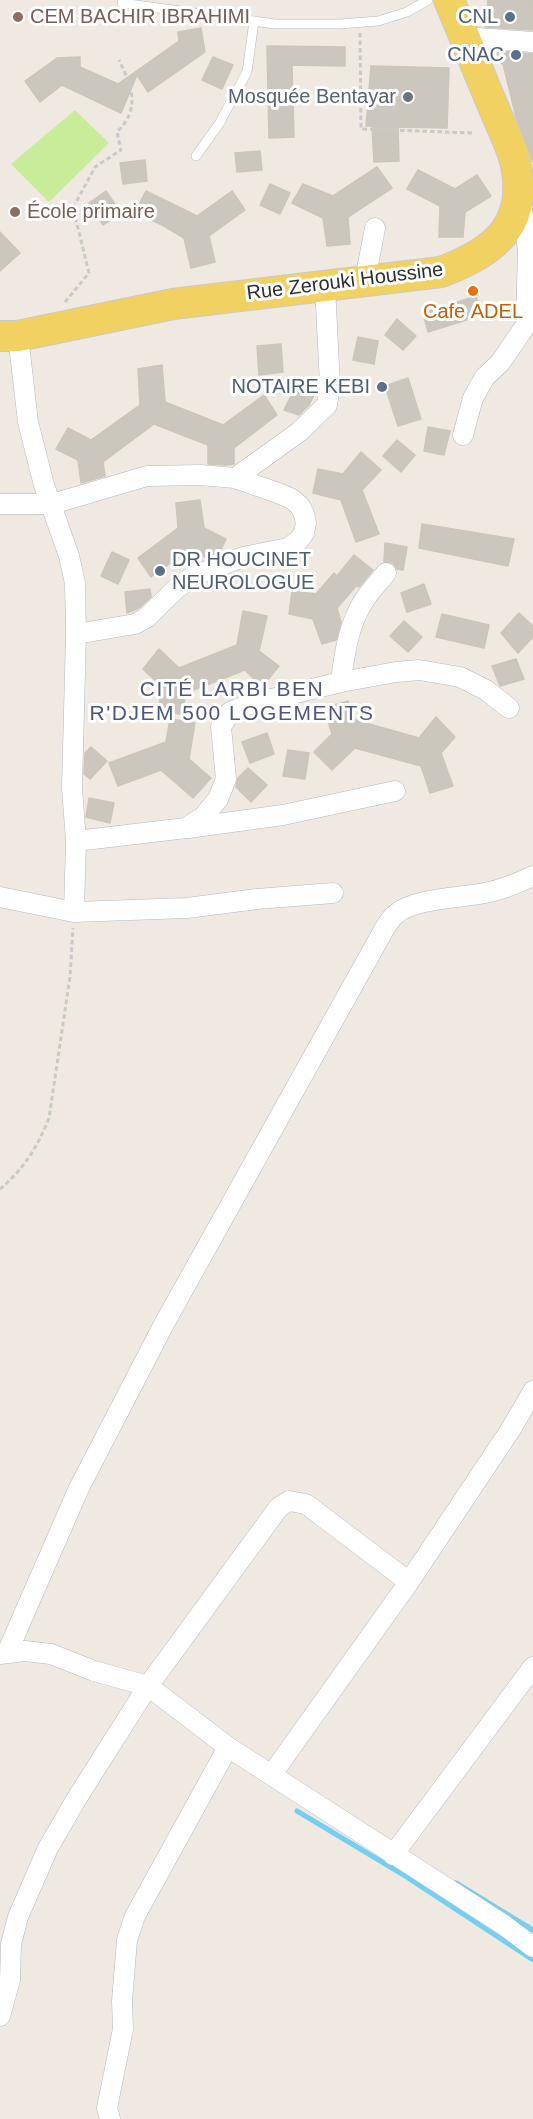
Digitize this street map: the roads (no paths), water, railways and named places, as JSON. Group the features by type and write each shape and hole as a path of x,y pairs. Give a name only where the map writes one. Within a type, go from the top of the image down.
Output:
{"main road":[{"name":"Rue Zerouki Houssine","path":"20,334 173,304 441,272 467,262 490,248 506,230 517,209 519,190 515,160 449,0"}],"street":[{"path":"464,37 533,42"},
{"path":"463,435 473,398 485,376 500,363 526,325 530,300 529,228 519,190"},
{"path":"366,280 375,228"},
{"path":"236,478 298,432 327,405 330,385 325,286"},
{"path":"20,334 28,422 44,485 69,556 75,583 72,788 76,840 74,912"},
{"path":"0,504 52,504 147,476 200,475 236,478 292,499 300,506 306,524 304,533 288,548 243,557 194,576 177,588 146,618 135,624 76,634"},
{"path":"341,681 351,629 363,601 386,573"},
{"path":"186,828 202,817 218,799 226,779 221,727 231,712 247,705 341,681 418,670 460,677 486,690 509,708"},
{"path":"76,840 283,815 395,790"},
{"path":"4,1654 78,1488 110,1426 164,1324 386,926 395,914 404,908 486,893 519,883 533,876"},
{"path":"0,897 74,912 187,908 333,893"},
{"path":"272,1774 408,1582 533,1391"},
{"path":"0,2016 10,1980 11,1944 18,1917 48,1848 148,1686 279,1507 290,1501 306,1504 408,1582"},
{"path":"4,1654 26,1651 51,1654 94,1671 148,1686 228,1747 504,1925 533,1947"},
{"path":"393,1855 533,1667"},
{"path":"110,2119 107,2113 108,2102 123,2028 122,2001 128,1940 135,1916 228,1747"}],"lane":[{"path":"122,3 275,24 340,24 378,21 407,12 428,0"},
{"path":"196,156 219,124 247,72 254,21"}],"waterway":[{"path":"297,1811 402,1874 533,1960"},
{"path":"456,1883 533,1930"}],"place":[{"name":"CEM BACHIR IBRAHIMI","path":"18,17"},
{"name":"CNL","path":"510,17"},
{"name":"CNAC","path":"516,55"},
{"name":"Mosquée Bentayar","path":"408,97"},
{"name":"École primaire","path":"15,212"},
{"name":"Cafe ADEL","path":"473,291"},
{"name":"NOTAIRE KEBI","path":"382,387"},
{"name":"DR HOUCINET NEUROLOGUE","path":"160,571"}],"district":[{"name":"CITÉ LARBI BEN R'DJEM 500 LOGEMENTS","path":"232,702"}]}
